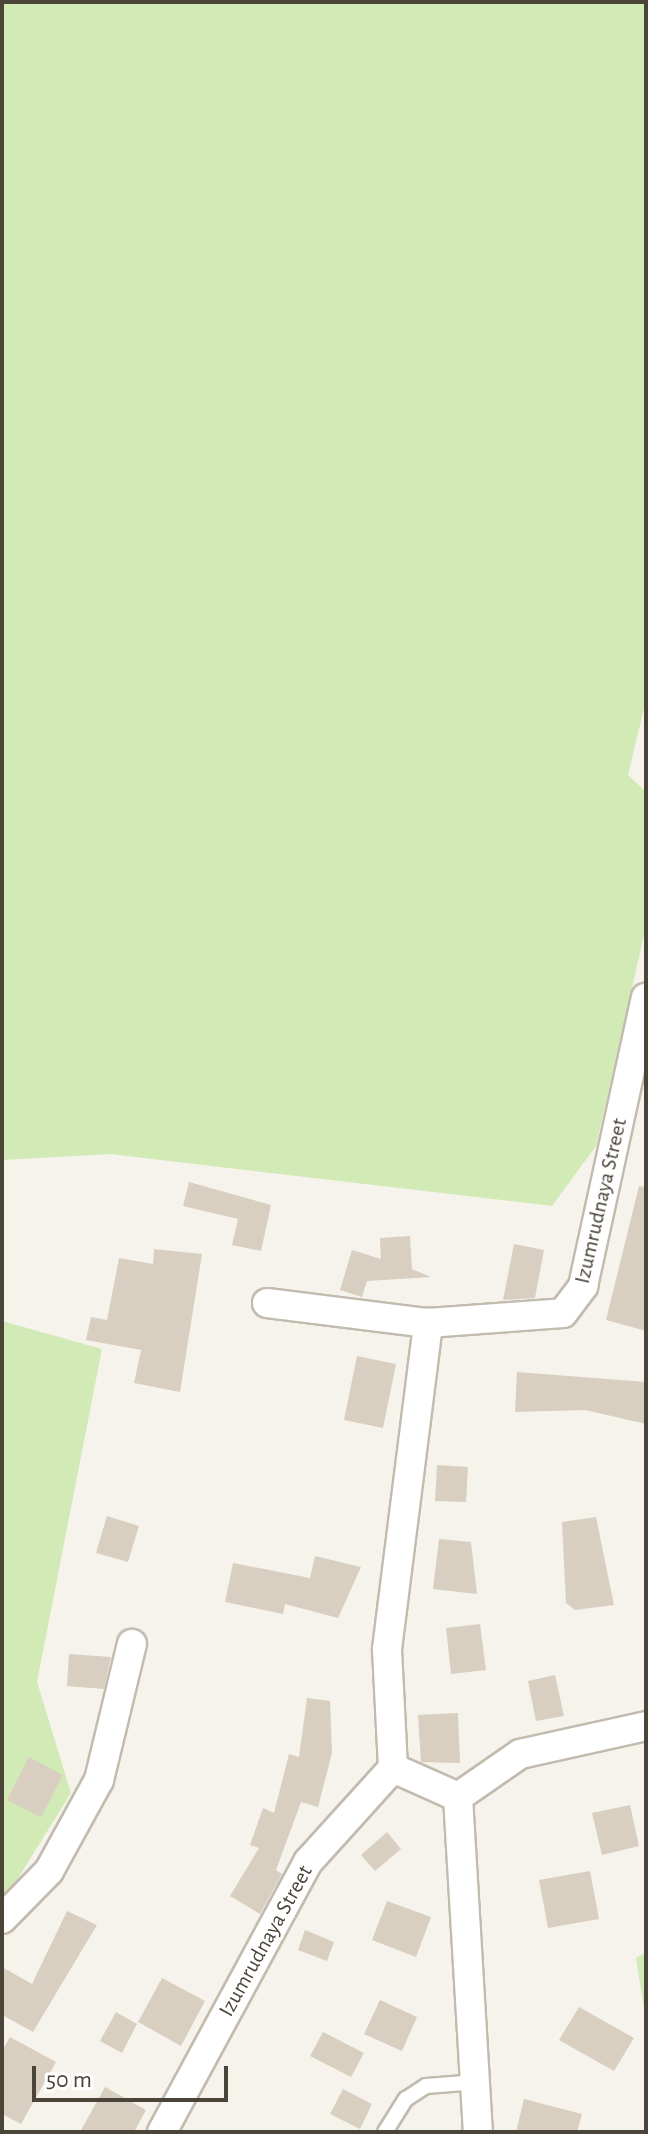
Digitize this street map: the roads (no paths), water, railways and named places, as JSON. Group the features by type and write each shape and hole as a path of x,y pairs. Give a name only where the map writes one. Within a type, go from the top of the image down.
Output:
{"street":[{"name":"Izumrudnaya Street","path":"267,1303 428,1323 547,1317 576,1302 646,998"},
{"path":"428,1323 387,1649 393,1768 458,1797"},
{"path":"2,1919 56,1861 99,1780 132,1644"},
{"path":"458,1797 520,1754 646,1726"},
{"name":"Izumrudnaya Street","path":"162,2132 308,1862 393,1768"},
{"path":"458,1797 479,2082 478,2132"}],"lane":[{"path":"385,2132 406,2099 426,2086 479,2082"}]}
